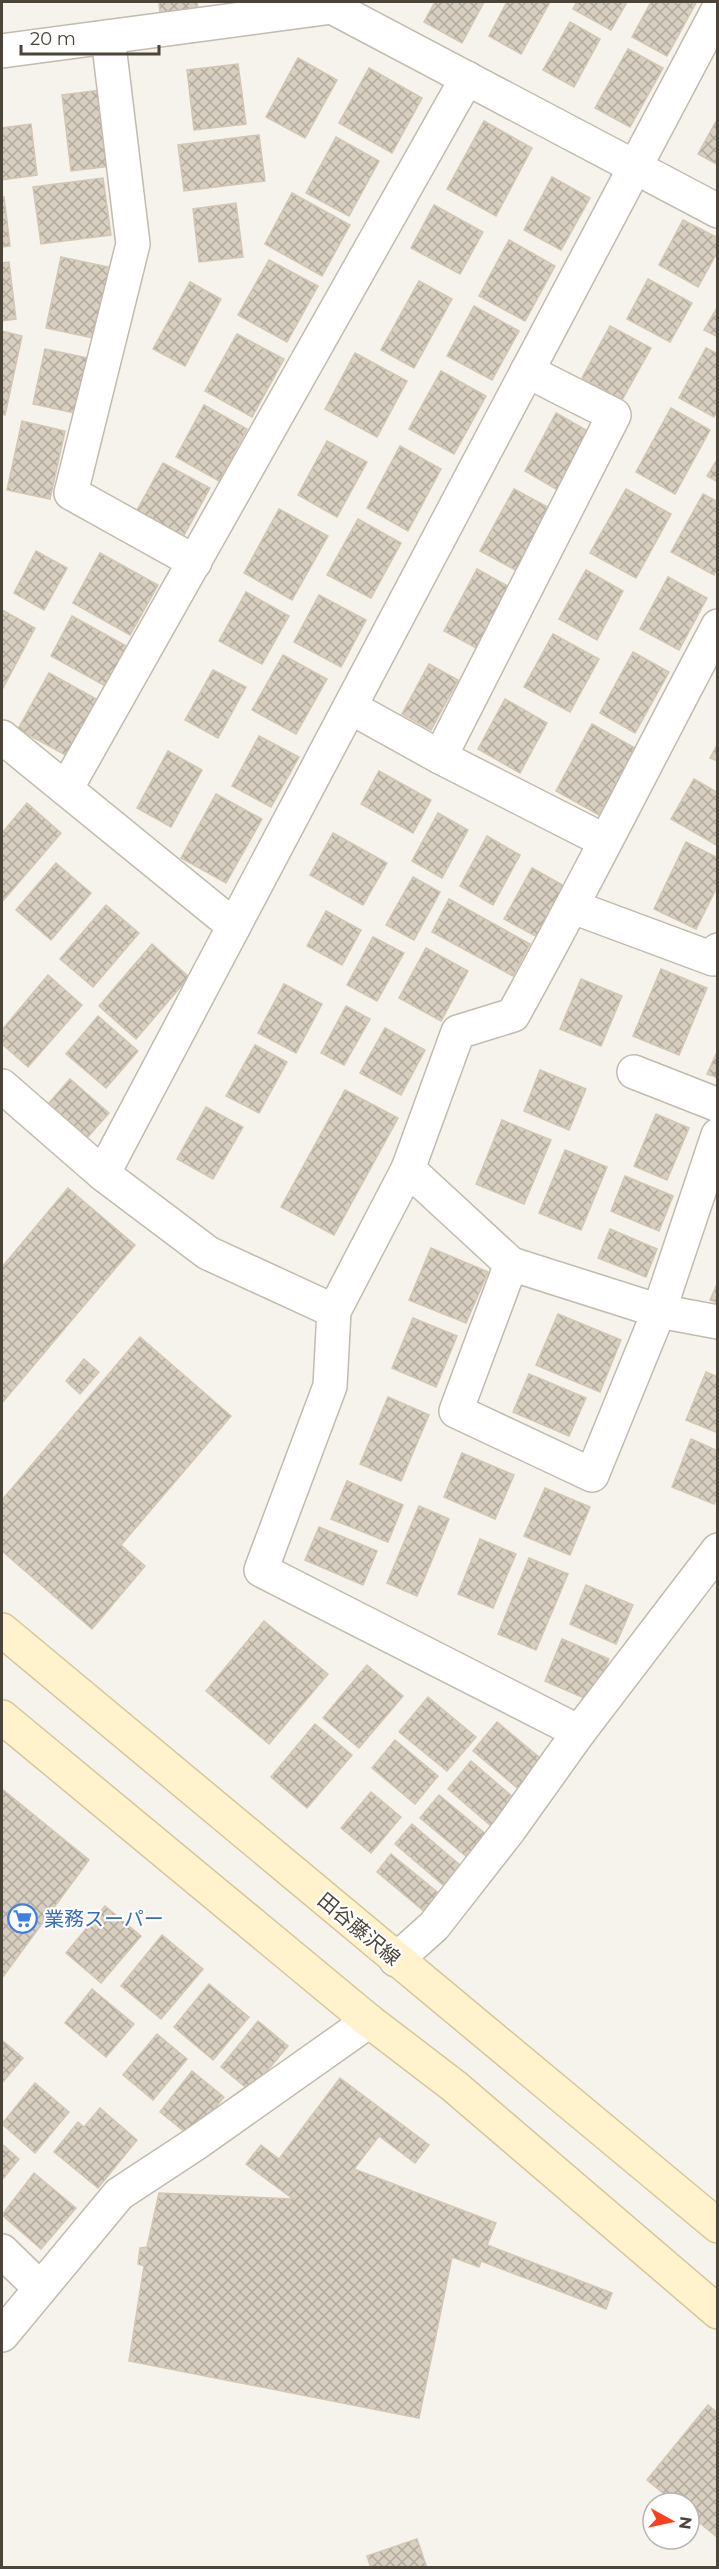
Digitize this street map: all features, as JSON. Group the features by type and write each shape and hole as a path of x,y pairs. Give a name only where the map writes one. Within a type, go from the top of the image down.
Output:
{"main road":[{"name":"田谷藤沢線","path":"2,1630 717,2226"},
{"path":"2,1717 369,2021 454,2086 717,2312"}],"street":[{"path":"2,51 332,7 717,211"},
{"path":"103,1174 717,10"},
{"path":"108,36 133,244 71,493 195,562"},
{"path":"66,789 467,78"},
{"path":"440,757 614,415 527,371"},
{"path":"579,1732 261,1570 330,1386 334,1311 408,1169 459,1032 513,1015 573,907 605,840 717,626"},
{"path":"350,707 440,757 605,840"},
{"path":"2,737 234,926"},
{"path":"573,907 713,959 717,950"},
{"path":"634,1072 717,1105"},
{"path":"2,1086 103,1174 208,1253 334,1311"},
{"path":"511,1264 456,1411 592,1475 659,1311 717,1135"},
{"path":"408,1169 511,1264 659,1311 717,1323"},
{"path":"396,1960 434,1926 510,1830 579,1732 717,1550"},
{"path":"2,2335 119,2194 195,2144 369,2021"},
{"path":"2,2251 40,2288"}],"building":[{"path":"159,2 197,2 198,9 160,14"},
{"path":"435,2 484,2 462,43 424,22"},
{"path":"507,2 550,2 521,54 489,36"},
{"path":"577,2 627,2 611,30 573,9"},
{"path":"651,2 696,3 667,56 632,37"},
{"path":"570,22 600,39 574,87 543,70"},
{"path":"628,49 663,68 630,127 595,108"},
{"path":"298,58 337,80 305,138 266,117"},
{"path":"238,64 246,124 194,130 187,70"},
{"path":"369,68 422,98 392,153 339,123"},
{"path":"101,90 111,166 71,171 62,95"},
{"path":"718,118 718,165 698,154"},
{"path":"484,121 532,148 496,216 447,189"},
{"path":"31,124 37,175 2,180 2,128"},
{"path":"259,135 265,181 184,191 178,145"},
{"path":"336,137 379,161 349,216 306,193"},
{"path":"552,177 590,198 561,250 524,230"},
{"path":"103,178 111,235 41,244 33,187"},
{"path":"292,193 350,225 322,276 265,244"},
{"path":"2,197 4,197 10,246 2,247"},
{"path":"236,203 243,257 199,262 193,209"},
{"path":"434,205 483,232 460,274 411,248"},
{"path":"683,220 718,238 718,251 698,287 659,265"},
{"path":"509,240 555,266 525,321 479,296"},
{"path":"61,257 118,269 103,340 46,328"},
{"path":"269,260 318,286 287,342 238,315"},
{"path":"9,262 16,319 2,321 2,263"},
{"path":"648,279 692,303 670,342 627,319"},
{"path":"419,281 452,299 414,368 381,350"},
{"path":"190,282 221,299 185,366 153,349"},
{"path":"474,306 519,331 492,380 447,356"},
{"path":"718,306 718,337 704,330"},
{"path":"610,326 651,348 622,400 582,378"},
{"path":"2,331 22,336 5,415 2,414"},
{"path":"237,334 284,359 252,417 205,391"},
{"path":"706,348 718,354 718,409 714,417 679,398"},
{"path":"45,349 88,358 75,413 33,404"},
{"path":"355,353 407,381 377,437 325,409"},
{"path":"441,371 486,396 454,454 409,429"},
{"path":"204,405 247,429 219,481 176,457"},
{"path":"671,408 710,430 675,494 636,472"},
{"path":"556,413 593,434 561,492 525,471"},
{"path":"22,421 65,431 50,499 7,490"},
{"path":"327,441 367,462 337,517 298,495"},
{"path":"400,446 441,469 408,531 367,508"},
{"path":"718,458 718,482 707,476"},
{"path":"163,463 210,488 183,537 136,512"},
{"path":"514,489 555,511 521,573 480,551"},
{"path":"626,489 671,514 636,578 590,553"},
{"path":"703,494 718,502 718,568 714,575 671,552"},
{"path":"279,509 328,536 292,600 244,573"},
{"path":"358,519 401,543 371,598 327,575"},
{"path":"36,551 67,568 44,610 14,593"},
{"path":"100,553 158,585 130,635 73,603"},
{"path":"477,569 515,590 482,651 444,631"},
{"path":"586,570 623,591 597,640 559,619"},
{"path":"668,577 707,598 679,650 640,629"},
{"path":"246,592 289,616 262,664 219,641"},
{"path":"319,595 366,620 341,667 294,642"},
{"path":"2,610 35,628 2,690"},
{"path":"72,616 130,648 109,688 51,656"},
{"path":"553,634 599,659 570,712 524,687"},
{"path":"633,652 669,672 635,733 600,713"},
{"path":"283,655 327,679 296,734 252,710"},
{"path":"429,664 458,680 431,730 402,714"},
{"path":"213,670 246,687 218,738 185,720"},
{"path":"49,673 100,701 69,757 18,729"},
{"path":"505,699 547,723 520,773 478,749"},
{"path":"592,724 635,748 599,815 556,791"},
{"path":"259,736 299,757 271,807 232,786"},
{"path":"718,743 718,761 710,758"},
{"path":"168,751 202,770 171,827 137,808"},
{"path":"379,771 431,800 413,833 361,804"},
{"path":"694,779 718,793 718,846 671,819"},
{"path":"216,794 262,819 226,883 181,858"},
{"path":"27,803 61,833 2,902 2,833"},
{"path":"438,813 468,830 442,878 412,861"},
{"path":"333,833 387,863 363,905 310,875"},
{"path":"487,836 520,855 493,905 460,886"},
{"path":"686,842 718,858 718,885 696,929 654,909"},
{"path":"56,863 91,893 51,940 16,910"},
{"path":"532,868 566,887 539,938 504,919"},
{"path":"413,877 440,892 414,940 386,925"},
{"path":"449,899 530,944 513,976 432,932"},
{"path":"106,905 139,933 93,987 60,959"},
{"path":"326,911 361,930 342,965 307,946"},
{"path":"373,937 404,953 377,1001 347,985"},
{"path":"152,944 189,977 136,1039 99,1006"},
{"path":"426,948 468,971 441,1021 399,998"},
{"path":"661,969 707,988 679,1055 633,1036"},
{"path":"48,975 82,1005 28,1067 2,1044 2,1030"},
{"path":"581,979 622,996 601,1046 560,1029"},
{"path":"284,984 322,1004 296,1053 258,1033"},
{"path":"346,1006 370,1019 344,1065 321,1053"},
{"path":"98,1016 138,1051 106,1088 66,1054"},
{"path":"385,1028 425,1050 401,1095 360,1073"},
{"path":"255,1045 287,1062 259,1113 226,1096"},
{"path":"718,1050 718,1078 707,1074"},
{"path":"540,1070 586,1089 569,1130 524,1111"},
{"path":"70,1079 109,1113 87,1138 48,1104"},
{"path":"345,1090 398,1118 334,1235 281,1207"},
{"path":"206,1107 243,1127 213,1179 177,1159"},
{"path":"656,1114 689,1128 667,1180 634,1166"},
{"path":"502,1120 551,1140 524,1204 476,1184"},
{"path":"565,1150 607,1167 581,1230 539,1213"},
{"path":"625,1176 673,1196 659,1231 611,1211"},
{"path":"68,1188 135,1245 2,1403 2,1267"},
{"path":"610,1229 657,1249 646,1277 598,1258"},
{"path":"431,1248 488,1272 466,1323 409,1300"},
{"path":"718,1282 718,1303 710,1300"},
{"path":"558,1314 621,1340 600,1392 536,1365"},
{"path":"413,1318 457,1336 436,1387 392,1368"},
{"path":"140,1337 231,1416 121,1545 145,1566 92,1629 2,1551 2,1500"},
{"path":"84,1359 99,1372 80,1394 66,1381"},
{"path":"706,1372 718,1377 718,1433 686,1420"},
{"path":"529,1374 586,1398 569,1436 513,1412"},
{"path":"388,1397 429,1415 401,1481 360,1464"},
{"path":"691,1439 718,1451 718,1495 714,1504 672,1487"},
{"path":"462,1453 514,1475 495,1519 444,1497"},
{"path":"347,1481 403,1505 388,1542 331,1519"},
{"path":"545,1488 590,1507 570,1555 524,1536"},
{"path":"419,1506 449,1519 417,1596 387,1583"},
{"path":"319,1527 377,1551 363,1585 305,1560"},
{"path":"480,1539 516,1554 493,1608 458,1594"},
{"path":"529,1558 568,1574 536,1650 498,1634"},
{"path":"586,1585 633,1605 616,1644 570,1624"},
{"path":"264,1621 328,1674 269,1744 206,1691"},
{"path":"562,1639 609,1659 591,1701 545,1681"},
{"path":"367,1665 403,1696 359,1748 323,1718"},
{"path":"428,1697 476,1737 447,1771 399,1732"},
{"path":"497,1722 545,1762 521,1791 473,1751"},
{"path":"315,1724 352,1755 307,1808 271,1777"},
{"path":"395,1740 438,1776 415,1804 372,1768"},
{"path":"471,1761 514,1798 491,1826 448,1789"},
{"name":"業務スーパー","path":"2,1789 89,1860 2,1978"},
{"path":"371,1792 401,1817 371,1853 341,1828"},
{"path":"439,1795 487,1835 468,1858 420,1818"},
{"path":"412,1824 460,1865 443,1885 395,1844"},
{"path":"391,1854 441,1895 426,1913 377,1872"},
{"path":"105,1906 141,1936 101,1983 66,1953"},
{"path":"162,1935 203,1969 161,2019 121,1986"},
{"path":"209,1984 249,2017 213,2060 174,2027"},
{"path":"92,1989 134,2024 106,2057 65,2023"},
{"path":"258,2021 288,2046 250,2091 221,2067"},
{"path":"157,2034 187,2059 153,2100 123,2075"},
{"path":"2,2040 23,2058 2,2083"},
{"path":"192,2071 224,2097 191,2137 160,2112"},
{"path":"340,2078 429,2145 415,2163 379,2136 354,2169 496,2223 487,2245 612,2293 606,2309 481,2261 479,2267 452,2257 419,2418 129,2361 144,2266 138,2264 140,2248 147,2247 159,2193 293,2199 246,2164 261,2145 279,2159"},
{"path":"35,2083 69,2112 35,2153 2,2124"},
{"path":"100,2108 137,2140 98,2188 54,2152 78,2122 84,2127"},
{"path":"2,2144 19,2159 2,2180"},
{"path":"34,2173 76,2208 41,2249 2,2215"},
{"path":"708,2405 718,2413 718,2538 701,2524 701,2491 660,2491 647,2480"},
{"path":"417,2539 427,2568 371,2568 367,2556"}],"place":[{"name":"業務スーパー","path":"23,1919"}]}
